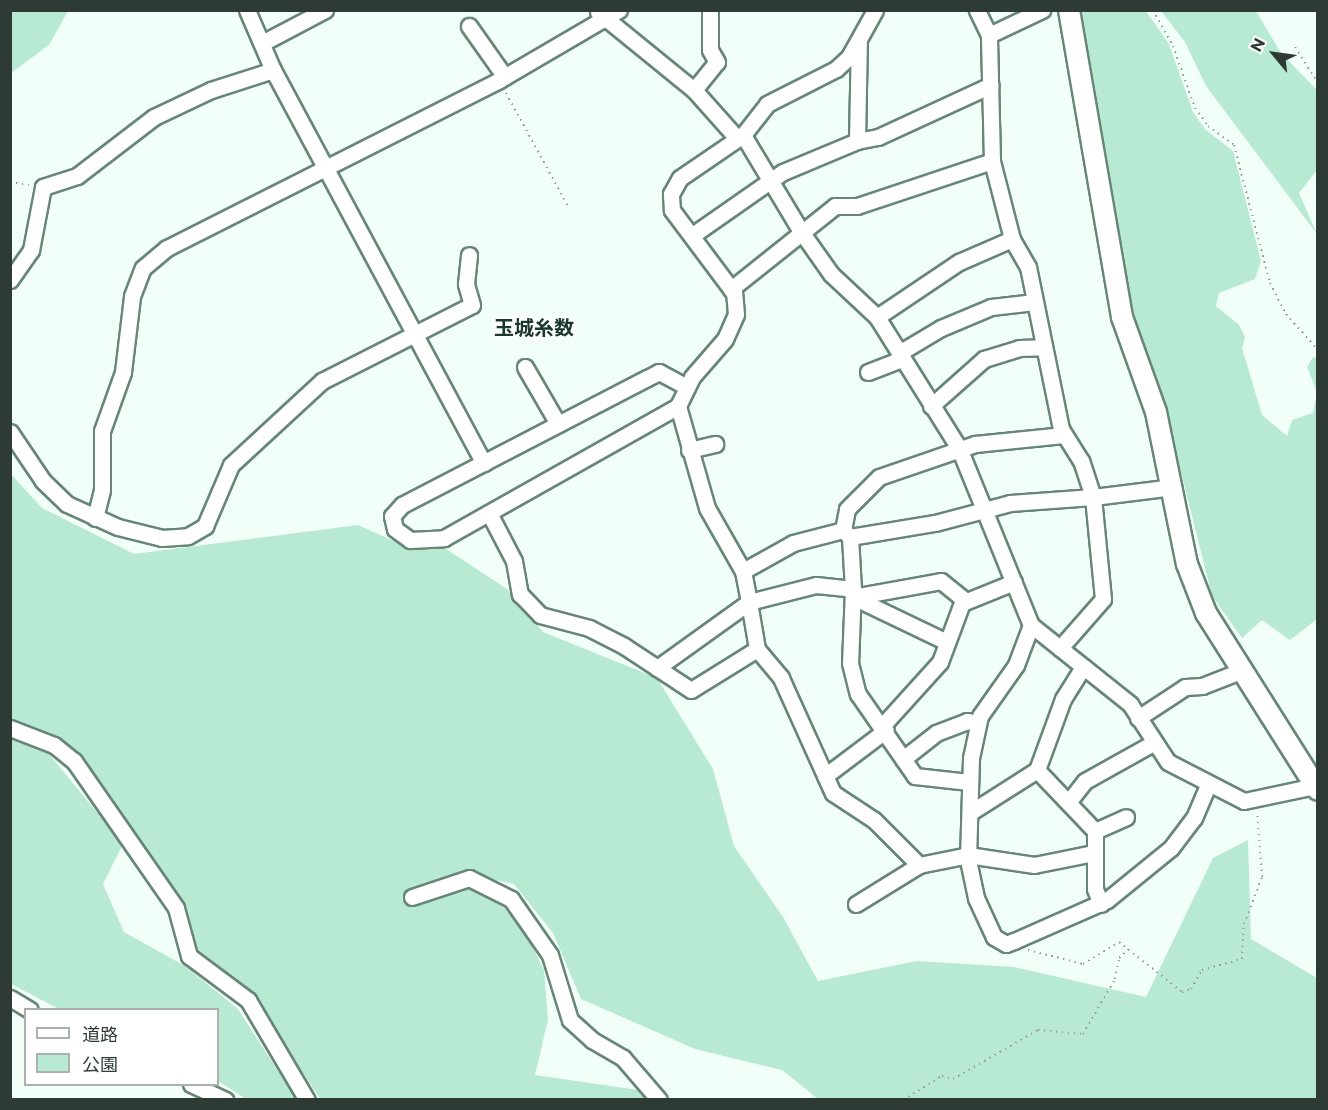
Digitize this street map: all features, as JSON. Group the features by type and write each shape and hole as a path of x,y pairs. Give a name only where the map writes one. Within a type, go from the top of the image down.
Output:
{"street":[{"path":"247,10 264,42 273,70 484,463"},
{"path":"264,42 325,10"},
{"path":"95,518 102,490 102,431 123,372 132,296 143,268 167,248 502,78 600,14 619,10"},
{"path":"694,90 717,62 710,50 710,10"},
{"path":"687,387 659,372 402,505 392,516 395,529 410,540 444,538 678,406 687,387 736,314 731,289 694,234 672,210 671,195 680,178 739,136 767,104 836,69 859,41 874,10"},
{"path":"977,10 989,35 992,161 1012,239 1028,267 1043,347 1064,435 1081,461 1093,497 1103,599 1059,648"},
{"path":"989,35 1042,10"},
{"path":"600,14 694,90 739,136 771,179 800,230 831,274 877,317 959,448 987,510 1031,625 1130,704 1153,743 1168,762 1209,784 1256,802 1316,788 1206,613 1187,564 1156,412 1122,317 1069,10"},
{"path":"469,26 502,78"},
{"path":"857,141 859,41"},
{"path":"10,280 31,250 43,187 77,176 154,117 211,90 273,70"},
{"path":"694,234 771,179 857,141 879,137 991,85"},
{"path":"731,289 800,230 835,206 857,206 992,161"},
{"path":"877,317 959,262 1012,239"},
{"path":"10,432 44,481 67,504 95,518 162,538 188,536 204,526 231,465 322,381 472,305 466,284 469,255"},
{"path":"868,372 900,356 940,328 991,307 1035,302"},
{"path":"931,406 984,359 1019,348 1043,347"},
{"path":"525,367 558,424"},
{"path":"678,406 707,508 743,572 757,649 781,678 833,793 874,820 919,865"},
{"path":"969,782 915,776 885,728 858,693 850,663 853,593 847,509 879,477 959,448 1064,435"},
{"path":"689,450 715,444"},
{"path":"743,572 793,543 987,510 1010,503 1093,497 1173,487"},
{"path":"489,513 514,561 520,594 527,606 540,615 589,628 691,690 757,649"},
{"path":"853,593 941,580 966,601"},
{"path":"825,776 885,728 940,662 966,601 1014,582"},
{"path":"657,668 749,602 816,585 853,593 947,642"},
{"path":"1031,625 1016,665 978,723 969,782 968,855 976,898 994,936 1006,944 1101,904 1171,848 1194,818 1209,784"},
{"path":"970,812 1037,770 1063,699 1083,667"},
{"path":"1138,718 1185,687 1202,686 1243,670"},
{"path":"903,759 936,732 967,721 978,723"},
{"path":"10,728 54,745 74,761 176,908 189,956 248,1000 307,1100"},
{"path":"1070,800 1085,781 1153,743"},
{"path":"1037,770 1070,800 1095,831 1094,853 1101,904"},
{"path":"1095,831 1126,817"},
{"path":"856,904 919,865 968,855 1034,865 1094,853"},
{"path":"412,897 469,878 511,899 550,955 570,1020 592,1040 623,1058 660,1100"},
{"path":"10,998 27,1008"},
{"path":"195,1086 226,1100"}],"path":[{"path":"1152,10 1173,46 1195,108 1208,126 1234,145 1270,283 1286,315 1317,350"},
{"path":"1295,47 1317,83"},
{"path":"502,78 569,208"},
{"path":"10,182 43,187"},
{"path":"1006,944 1083,964 1110,945 1119,942 1182,992 1191,989 1202,970 1242,959 1244,924 1262,877 1256,802"},
{"path":"903,1100 942,1076 954,1079 1038,1030 1083,1034 1114,979 1119,958 1128,949"}],"green space":[{"path":"11,10 68,11 49,45 11,73"},
{"path":"1080,11 1146,11 1169,44 1193,112 1205,129 1233,151 1261,261 1255,279 1219,293 1216,306 1239,325 1245,337 1242,348 1262,415 1287,436 1292,420 1313,413 1317,392 1317,619 1290,640 1262,620 1242,638 1212,596 1165,408 1134,323"},
{"path":"1161,11 1256,11 1281,53 1317,90 1317,170 1299,193 1317,234 1206,86 1185,42"},
{"path":"1313,357 1317,358 1317,392 1307,367"},
{"path":"10,473 42,508 134,554 358,525 409,548 440,545 507,589 543,632 657,678 713,769 734,846 783,917 818,981 917,961 1014,967 1146,997 1213,858 1248,840 1251,939 1317,978 1317,1099 818,1099 782,1070 695,1049 581,999 553,933 514,884 468,874 469,884 486,891 521,924 544,970 548,1020 535,1075 638,1090 648,1099 320,1099 263,1011 196,953 183,902 102,783 51,735 11,721"},
{"path":"10,738 44,748 123,844 103,884 124,932 185,966 238,1009 296,1099 246,1099 219,1082 219,1008 57,1008 11,984"}],"district":[{"name":"玉城糸数","path":"534,328"}]}
